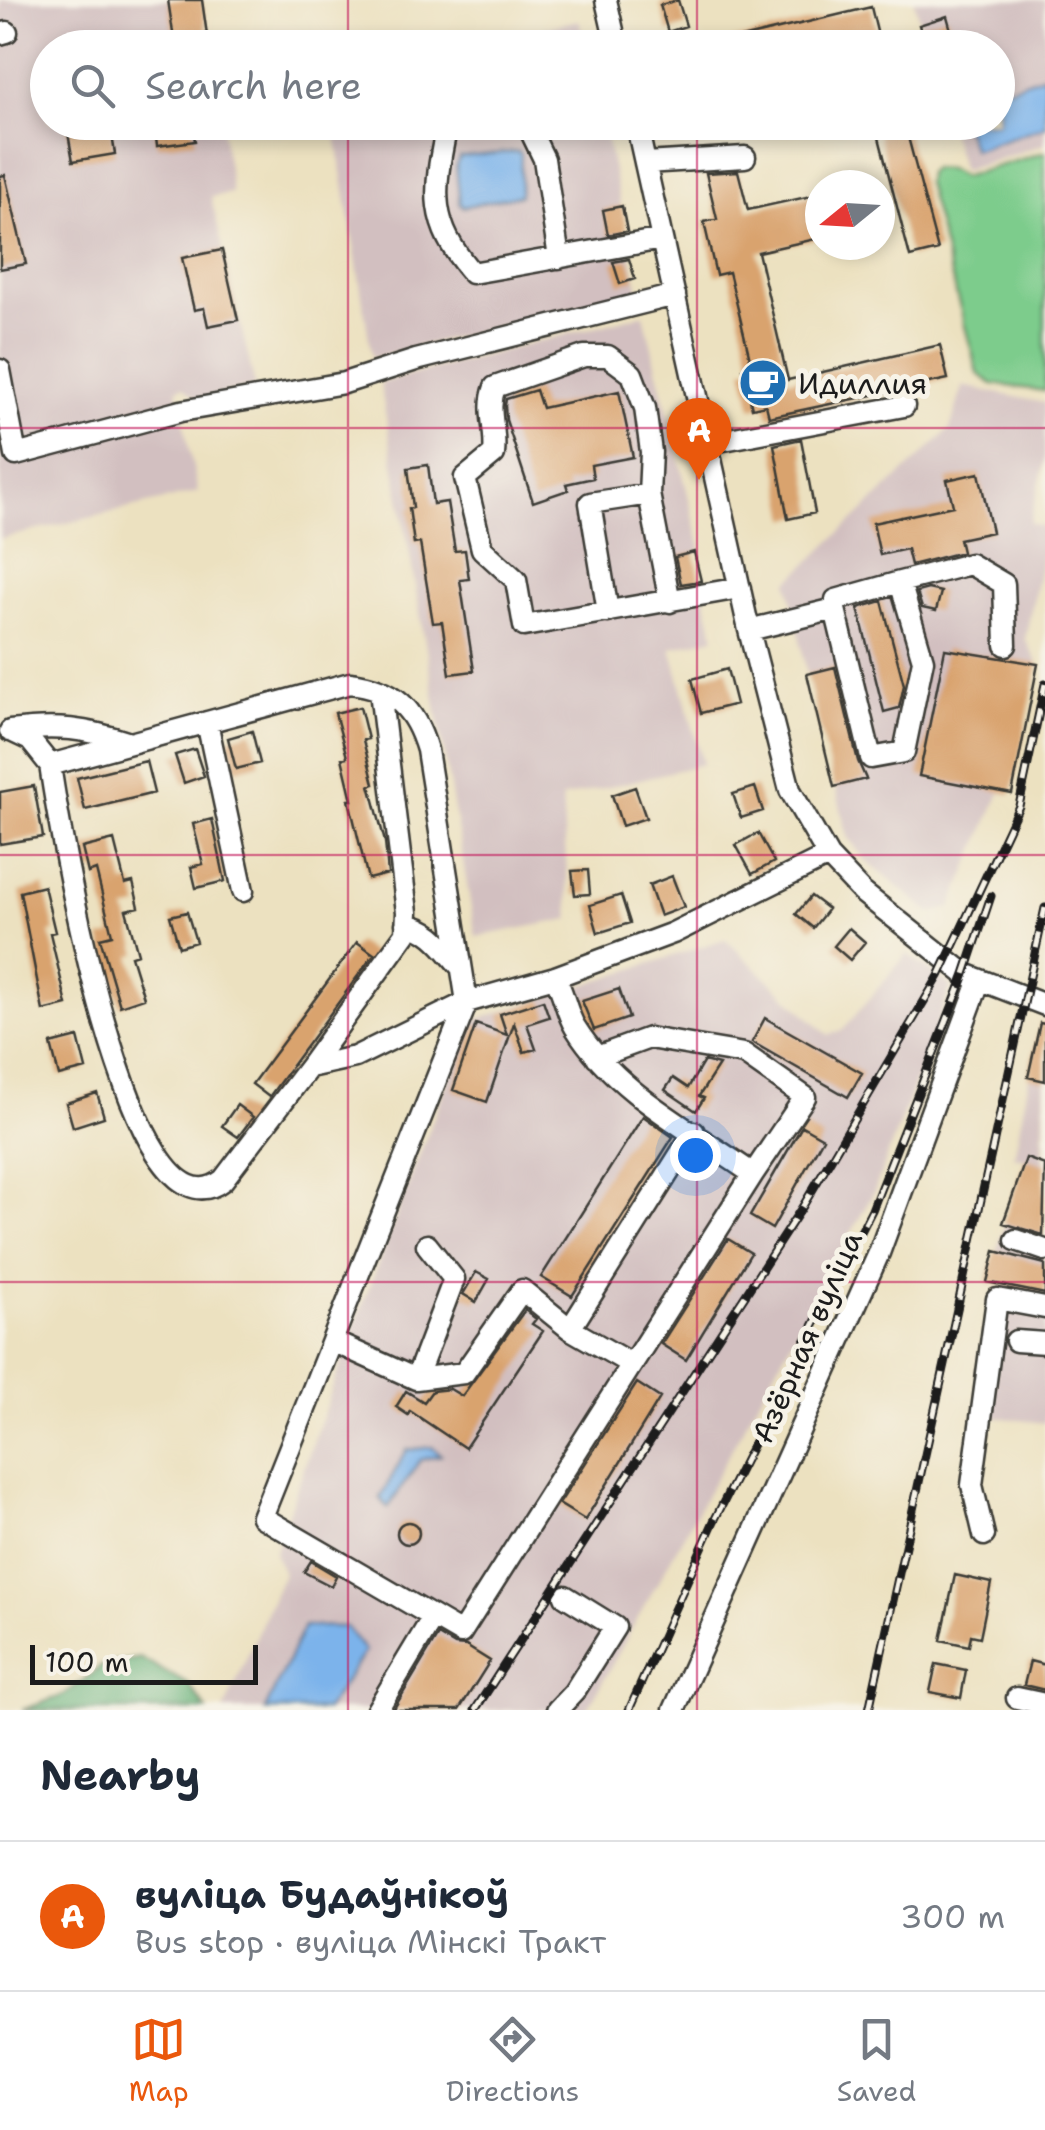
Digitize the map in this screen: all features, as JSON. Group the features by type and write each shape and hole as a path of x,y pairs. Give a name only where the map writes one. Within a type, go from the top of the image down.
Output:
{"street":[{"path":"606,0 613,30"},
{"path":"444,140 438,171 438,209 448,246 472,273 662,238"},
{"path":"535,140 544,158 559,258"},
{"path":"640,140 749,630 790,790 828,856 862,892 947,962 978,982 1045,1005"},
{"path":"645,163 745,157"},
{"path":"0,370 16,455 134,422 344,382 675,295"},
{"path":"670,602 648,494 651,452 645,408 632,374 608,356 584,356 495,387 489,403 496,439 494,454 465,478 482,548 516,580 524,626 670,602 740,588"},
{"path":"708,443 904,406"},
{"path":"608,612 590,503 648,494"},
{"path":"900,582 923,660 904,752 871,758 836,600 900,582 970,564 1004,584 1006,645"},
{"path":"749,630 835,609"},
{"path":"50,765 350,683 370,685 412,712 428,750 467,1002 262,1516 461,1634 805,1096 744,1054 650,1038 597,1057"},
{"path":"5,732 30,740 50,765 68,878 93,986 151,1146 167,1170 185,1187 201,1190 223,1180 406,932 380,690"},
{"path":"208,722 243,891"},
{"path":"5,732 54,726 97,732 130,743"},
{"path":"309,1067 355,1057 467,1002 555,977 674,933 828,856"},
{"path":"406,924 419,926 432,935 462,967"},
{"path":"555,977 572,1023 597,1057 634,1094 753,1174"},
{"name":"Азёрная вуліца","path":"674,1710 878,1253 978,982"},
{"path":"570,1329 694,1132"},
{"path":"1016,1240 1045,1250"},
{"path":"416,1379 454,1280 427,1245"},
{"path":"334,1342 416,1379 464,1374 522,1290 570,1329 631,1364"},
{"path":"984,1536 972,1485 998,1299 1045,1308"},
{"path":"1016,1340 1045,1342"},
{"path":"557,1710 574,1692 614,1627 565,1596"},
{"path":"378,1710 433,1617"},
{"path":"1017,1698 1045,1704"}],"shaded area":[{"path":"0,0 202,0 206,30 30,30 30,140 224,140 232,193 211,197 255,386 198,399 183,387 177,389 198,492 0,539"},
{"path":"914,0 1045,0 1045,144 962,171 953,140 1015,140 1015,30 922,30"},
{"path":"579,20 582,30 536,30"},
{"path":"337,140 607,140 639,291 372,358"},
{"path":"644,314 701,548 694,553 715,637 671,648 703,764 562,798 570,919 476,937 380,383"},
{"path":"963,386 1045,403 1045,460 1030,523 1045,527 1045,544 1025,639 1038,664 1011,794 1000,793 951,908 931,913 865,860 848,837 788,582 950,429"},
{"path":"725,939 828,1035 843,1030 907,954 951,986 874,1192 587,1710 224,1710 283,1573 274,1553 351,1335 470,1022"},
{"path":"1037,1036 1045,1038 1045,1297 987,1282 1025,1159 1014,1156"},
{"path":"1006,1309 1045,1320 1045,1423 994,1417 990,1409"}],"green space":[{"path":"1045,152 1045,391 993,384 978,374 926,183 932,168 948,169 962,177"},
{"path":"140,1658 188,1684 207,1710 22,1710 64,1695 103,1665"}],"water":[{"path":"1045,75 1045,126 1015,136 1015,85"},
{"path":"969,140 1003,140 973,150"},
{"path":"518,151 520,195 463,207 460,204 456,165 460,157"},
{"path":"432,1447 441,1455 420,1460 388,1508 380,1498 407,1450"},
{"path":"304,1626 346,1627 365,1651 326,1710 265,1710"}],"building":[{"path":"168,0 202,0 206,30 173,30"},
{"path":"678,0 686,26 667,30 660,5"},
{"path":"871,7 877,30 775,30"},
{"path":"947,16 951,30 921,30 919,25"},
{"path":"69,140 113,140 115,154 73,161"},
{"path":"156,140 195,141 157,146"},
{"path":"880,140 909,140 938,250 910,257 895,199 895,170 887,170"},
{"path":"738,171 748,210 805,197 805,241 758,252 788,380 940,345 948,379 769,417 766,405 752,408 743,369 752,367 729,272 716,275 704,222 717,219 706,173"},
{"path":"5,175 26,264 0,269 0,176"},
{"path":"622,206 627,231 608,235 603,210"},
{"path":"222,250 238,320 208,326 204,308 194,310 182,258"},
{"path":"629,259 635,279 620,284 613,262"},
{"path":"536,390 542,408 619,391 633,457 591,465 593,478 566,484 568,490 533,502 506,420 505,405 506,399"},
{"path":"801,439 815,513 788,519 774,445"},
{"path":"428,465 433,504 447,502 455,551 465,550 469,579 460,580 474,671 450,674 442,622 433,623 420,543 414,544 408,468"},
{"path":"979,473 992,532 959,539 962,552 911,565 907,549 880,555 873,523 953,506 947,480"},
{"path":"694,552 701,581 681,584 675,557"},
{"path":"917,592 941,592 936,611 922,608"},
{"path":"882,601 904,685 899,708 884,712 858,608"},
{"path":"945,649 1038,664 1012,794 919,776"},
{"path":"835,667 866,779 834,787 807,674"},
{"path":"727,669 736,704 701,713 692,679"},
{"path":"360,707 374,784 370,785 385,842 388,874 368,879 349,800 342,758 347,757 335,713"},
{"path":"252,731 260,763 236,769 228,738"},
{"path":"195,749 204,776 184,783 175,755"},
{"path":"146,761 154,793 85,810 77,778"},
{"path":"34,786 43,837 0,844 0,792"},
{"path":"635,787 646,818 622,826 612,795"},
{"path":"755,787 763,811 741,818 733,794"},
{"path":"212,819 225,881 196,888 191,867 203,864 193,824"},
{"path":"758,833 774,862 752,874 736,845"},
{"path":"114,840 125,884 133,882 139,907 126,910 138,954 131,956 144,998 120,1006 100,938 112,935 96,870 88,873 82,848"},
{"path":"588,870 590,894 575,895 572,871"},
{"path":"672,876 684,907 660,916 649,885"},
{"path":"44,886 55,932 50,933 67,1005 43,1011 20,892"},
{"path":"621,895 630,923 598,933 590,905"},
{"path":"811,896 828,909 813,928 796,914"},
{"path":"187,912 196,942 179,947 170,916"},
{"path":"849,928 865,942 850,960 834,946"},
{"path":"357,942 374,954 269,1097 252,1084"},
{"path":"619,989 629,1018 594,1030 582,1001"},
{"path":"543,1000 549,1017 527,1024 536,1049 524,1052 514,1023 487,1102 453,1090 476,1024 507,1035 500,1014"},
{"path":"765,1018 862,1073 848,1097 752,1042"},
{"path":"1040,1023 1045,1024 1045,1081 1028,1077"},
{"path":"78,1037 86,1069 59,1076 51,1044"},
{"path":"704,1061 719,1065 699,1096 704,1098 696,1111 665,1090 673,1078 688,1088"},
{"path":"97,1093 104,1117 73,1127 66,1103"},
{"path":"237,1105 253,1117 238,1137 222,1126"},
{"path":"643,1116 673,1137 572,1296 541,1277"},
{"path":"802,1126 823,1138 772,1229 750,1216"},
{"path":"1026,1158 1045,1165 1043,1235 1003,1223"},
{"path":"728,1239 751,1253 686,1360 661,1344"},
{"path":"995,1251 1045,1264 1045,1294 987,1282"},
{"path":"476,1272 489,1279 476,1302 463,1294"},
{"path":"525,1310 536,1319 532,1324 543,1331 465,1448 410,1411 408,1415 396,1407 406,1391 424,1402 432,1391 450,1389 462,1396"},
{"path":"637,1383 660,1398 585,1520 559,1504"},
{"path":"408,1522 416,1525 416,1541 408,1544 400,1541 397,1533 400,1525"},
{"path":"311,1561 336,1576 331,1586 304,1572"},
{"path":"955,1575 991,1583 980,1637 971,1635 969,1646 941,1640"},
{"path":"438,1635 490,1661 459,1710 393,1710"},
{"path":"1030,1661 1045,1665 1045,1690 1024,1685"},
{"path":"936,1664 966,1670 961,1698 930,1692"}],"railway":[{"path":"475,1710 803,1206 939,976 1019,806 1045,684"},
{"path":"629,1710 714,1521 872,1210 965,974 991,896"},
{"path":"869,1710 1045,908"}],"place":[{"name":"Идиллия","path":"763,383"},
{"name":"вуліца Будаўнікоў","path":"699,480"}]}
